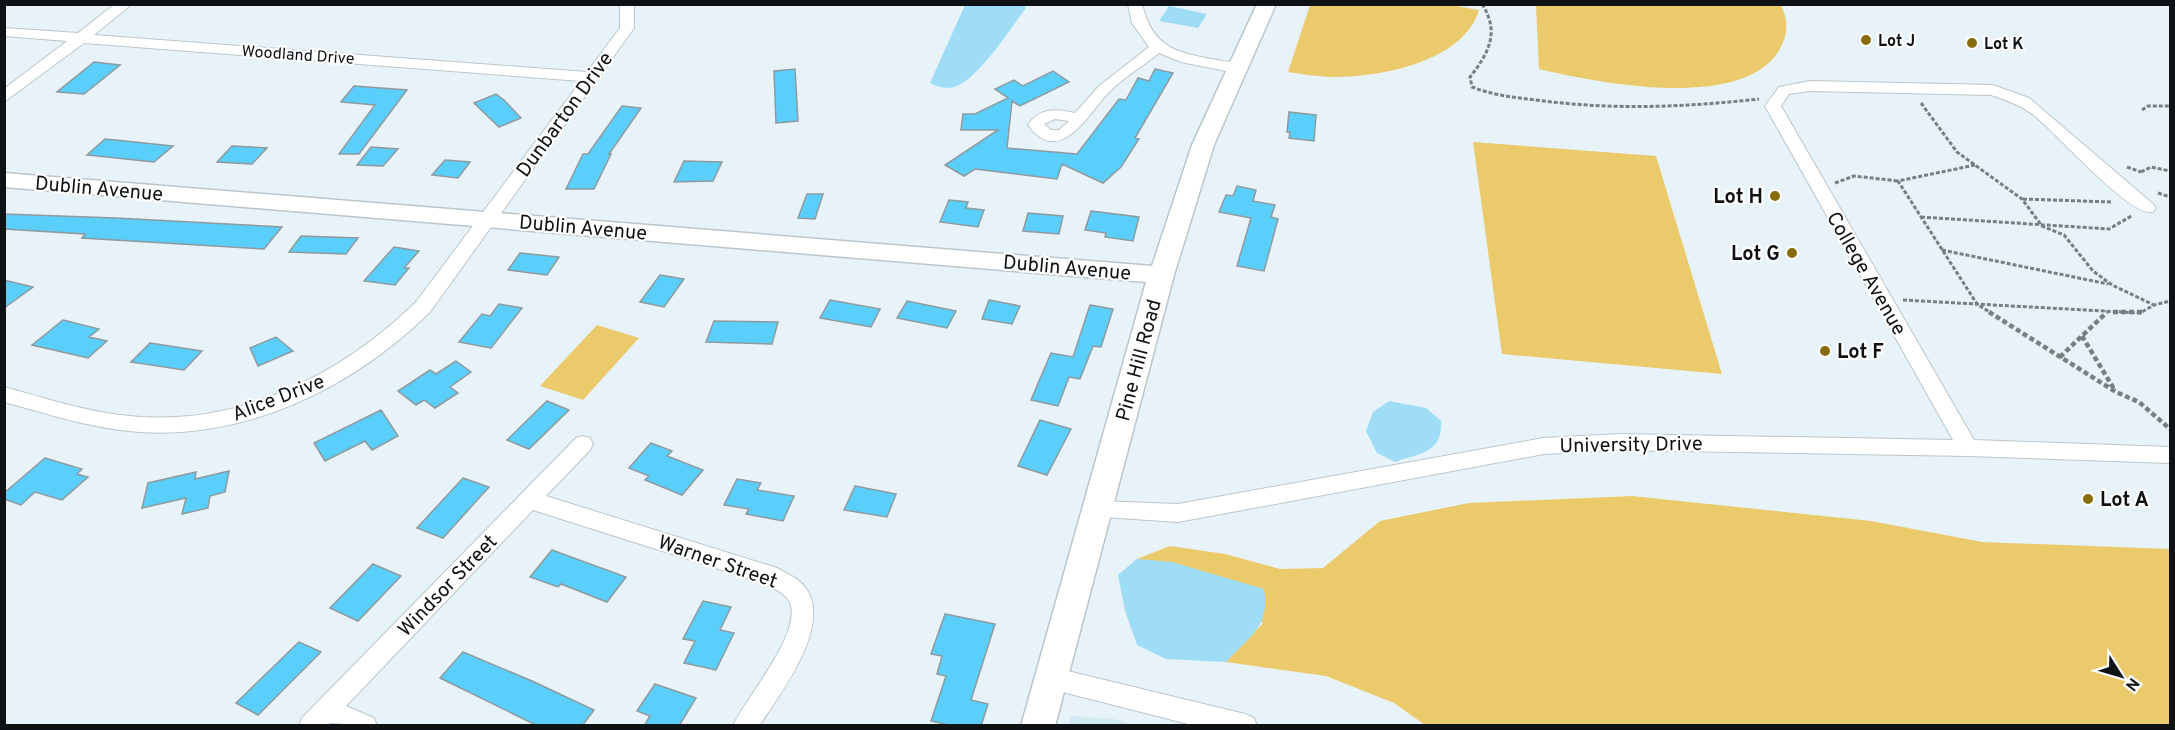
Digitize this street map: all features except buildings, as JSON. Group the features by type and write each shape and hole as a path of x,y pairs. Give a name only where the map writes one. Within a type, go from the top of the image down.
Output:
{"street":[{"path":"4,97 125,4"},
{"name":"Dunbarton Drive","path":"486,220 627,27 627,4"},
{"path":"1135,4 1142,33 1157,48 1236,68"},
{"name":"Pine Hill Road","path":"1038,726 1161,275 1203,145 1267,4"},
{"name":"Woodland Drive","path":"4,32 591,77"},
{"path":"1078,119 1104,89 1157,48"},
{"path":"1778,97 1784,90 1810,86 1993,90 2007,94 2024,101 2042,114 2106,175 2147,208"},
{"name":"College Avenue","path":"1778,97 1773,106 1778,118 1968,448"},
{"name":"Dublin Avenue","path":"4,180 1161,275"},
{"name":"Alice Drive","path":"4,394 71,413 145,424 207,421 272,404 342,370 399,332 423,308 486,220"},
{"name":"University Drive","path":"1097,510 1178,513 1544,446 1618,442 1968,448 2170,455"},
{"name":"Windsor Street","path":"319,718 583,444"},
{"name":"Warner Street","path":"529,500 769,575 784,582 795,592 802,602 804,619 796,639 746,726"},
{"path":"1051,678 1245,726"},
{"path":"319,718 365,726"}],"path":[{"path":"1482,4 1492,17 1494,36 1484,59 1470,77 1472,87 1487,93 1596,107 1643,108 1677,108 1778,97"},
{"path":"1910,88 1958,152 2022,199 2042,226 2064,235 2093,271 2112,285 2154,305"},
{"path":"2142,110 2148,106 2170,106"},
{"path":"1816,185 1837,183 1854,176 1898,181 1975,165"},
{"path":"2141,172 2152,167 2170,171"},
{"path":"1898,181 1977,304 2116,392 2134,396 2152,409 2170,429"},
{"path":"2022,199 2107,201 2147,208"},
{"path":"1921,217 2109,229 2147,208"},
{"path":"1941,250 2112,285"},
{"path":"1882,299 2140,313 2154,305 2170,301"},
{"path":"2060,357 2108,311"},
{"path":"2082,336 2116,392"}],"shaded area":[{"path":"1445,4 1479,10 1470,28 1456,43 1437,55 1393,70 1349,77 1288,72 1310,5"},
{"path":"1536,5 1781,5 1786,29 1778,52 1759,70 1732,82 1701,87 1666,88 1630,85 1596,81 1539,69"},
{"path":"1473,142 1656,156 1722,374 1502,354"},
{"path":"597,325 639,338 583,400 540,386"},
{"path":"1632,496 1871,521 1982,542 2170,549 2170,725 1425,725 1394,703 1326,676 1226,662 1263,623 1137,559 1170,546 1225,554 1280,569 1323,568 1380,521 1469,503"},
{"path":"1071,716 1114,719 1136,725 1069,725"}],"water":[{"path":"965,5 1024,5 1026,8 994,51 966,81 953,87 936,86 930,83"},
{"path":"1169,6 1207,14 1198,28 1159,21"},
{"path":"1389,401 1426,408 1441,421 1441,432 1434,446 1421,454 1395,462 1377,453 1366,431 1373,412"},
{"path":"1137,559 1172,562 1264,589 1264,613 1261,622 1226,662 1166,659 1137,645 1125,611 1118,575"}],"place":[{"name":"Lot J","path":"1866,40"},
{"name":"Lot K","path":"1972,43"},
{"name":"Lot H","path":"1775,196"},
{"name":"Lot G","path":"1792,253"},
{"name":"Lot F","path":"1825,351"},
{"name":"Lot A","path":"2088,499"}]}
